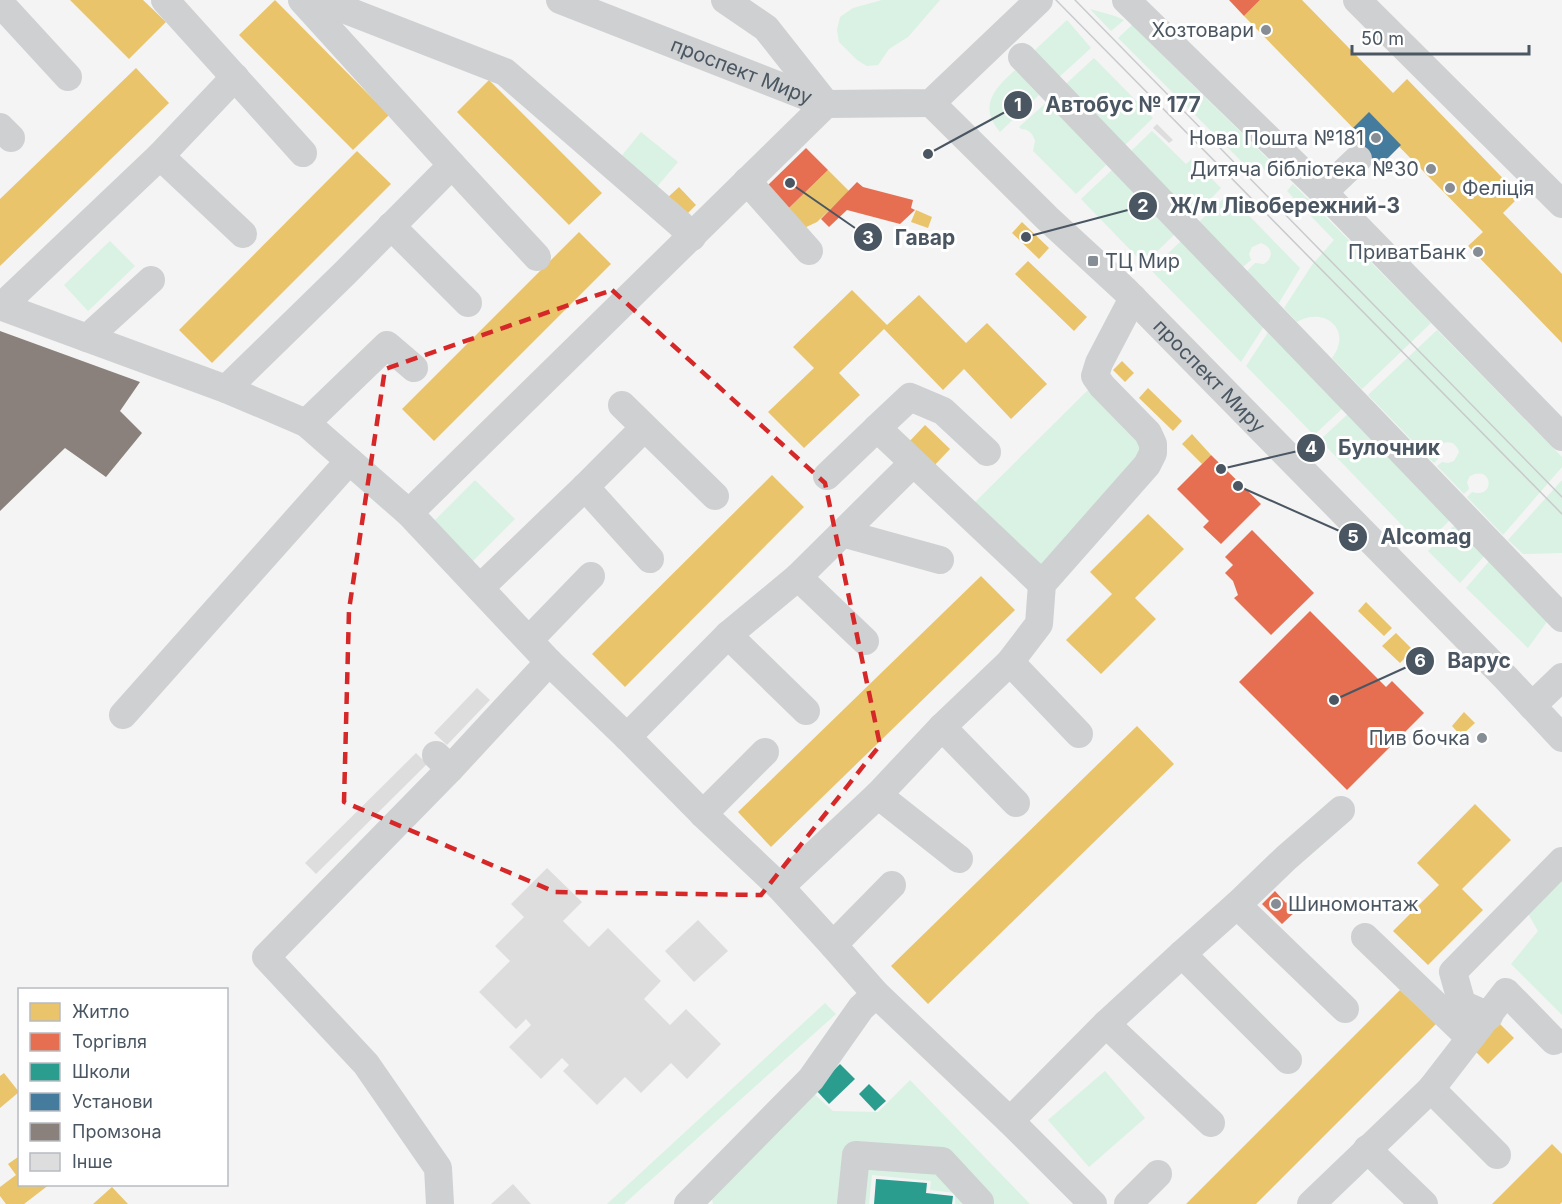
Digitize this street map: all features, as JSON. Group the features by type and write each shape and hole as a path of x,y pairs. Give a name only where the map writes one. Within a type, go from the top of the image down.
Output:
{"street":[{"path":"165,0 303,153"},
{"path":"302,0 537,257"},
{"path":"320,0 506,72 692,237"},
{"name":"проспект Миру","path":"560,0 826,104 931,103 1047,218 1133,298 1562,738"},
{"path":"409,513 826,104 766,28 725,0"},
{"path":"931,103 1039,0"},
{"path":"1126,0 1324,193 1562,437"},
{"path":"1357,0 1562,204"},
{"path":"0,3 68,77"},
{"path":"1022,57 1562,618"},
{"path":"235,77 160,156 1,306 226,389 306,423 409,513 549,662 780,887 876,994 1010,1121 1093,1204"},
{"path":"160,156 243,234"},
{"path":"1324,193 1358,159"},
{"path":"226,389 452,165"},
{"path":"747,181 809,251"},
{"path":"391,226 468,303"},
{"path":"87,338 151,280"},
{"path":"780,887 878,795 942,727 1010,662 1039,624 1042,584 1147,465 1153,453 1153,444 1148,433 1095,376 1099,363 1133,298"},
{"path":"306,423 387,345 414,368"},
{"path":"827,476 910,397 943,411 987,452"},
{"path":"622,405 715,496"},
{"path":"480,588 644,428"},
{"path":"878,428 1042,584"},
{"path":"123,715 349,461"},
{"path":"627,737 728,635 798,577 913,463"},
{"path":"585,487 650,559"},
{"path":"842,533 940,560"},
{"path":"529,640 591,576"},
{"path":"798,577 866,641"},
{"path":"728,635 806,711"},
{"path":"440,1204 438,1168 366,1064 266,957 443,762 549,662"},
{"path":"1010,662 1079,734"},
{"path":"1532,706 1562,677"},
{"path":"942,727 1016,803"},
{"path":"703,814 765,752"},
{"path":"878,795 959,859"},
{"path":"1010,1121 1106,1024 1341,810"},
{"path":"1489,1016 1462,1004 1453,972 1562,861"},
{"path":"833,945 892,885"},
{"path":"1237,905 1344,1009"},
{"path":"1365,937 1470,1038"},
{"path":"1182,954 1288,1060"},
{"path":"1311,1204 1431,1089 1506,992 1554,1041"},
{"path":"692,1203 812,1078 861,1008 876,994"},
{"path":"1106,1024 1211,1123"},
{"path":"1431,1089 1497,1155"},
{"path":"1368,1149 1424,1204"},
{"path":"850,1204 856,1155 942,1161 980,1204"},
{"path":"1128,1204 1158,1174"}],"highlighted area":[{"path":"612,290 825,483 880,745 761,895 555,892 344,802 349,610 385,369"}],"green space":[{"path":"882,0 940,0 908,37 889,49 878,65 867,66 857,60 839,42 837,30 840,17 853,8"},
{"path":"1090,9 1115,16 1124,20 1111,31"},
{"path":"1067,20 1091,48 1059,77 1034,51"},
{"path":"1132,25 1281,172 1273,179 1261,166 1253,173 1118,38"},
{"path":"1094,58 1153,118 1125,145 1066,84"},
{"path":"1015,70 1039,95 1000,132 990,114 991,98"},
{"path":"1047,102 1106,165 1076,194 1033,151 1035,141 1032,134 1019,127"},
{"path":"1152,131 1186,164 1192,159 1221,188 1194,216 1131,151"},
{"path":"641,132 678,162 655,189 619,159"},
{"path":"1113,169 1175,234 1144,264 1081,199"},
{"path":"1293,184 1431,323 1362,389 1332,358 1338,348 1339,338 1338,330 1333,324 1317,317 1297,322 1284,308 1312,265 1334,240 1287,191"},
{"path":"1228,194 1300,268 1279,303 1247,271 1255,263 1267,262 1271,256 1268,247 1261,243 1252,247 1249,254 1251,260 1243,267 1199,222"},
{"path":"110,241 135,266 88,311 64,285"},
{"path":"1181,241 1264,326 1241,362 1151,270"},
{"path":"1437,330 1562,457 1562,467 1503,535 1467,497 1472,492 1485,491 1489,482 1487,478 1483,474 1470,476 1467,482 1469,489 1464,494 1437,466 1442,462 1454,461 1459,452 1456,446 1449,442 1440,445 1437,452 1438,459 1434,463 1368,395"},
{"path":"1269,331 1343,408 1314,435 1246,366"},
{"path":"1088,390 1146,449 1039,567 973,504"},
{"path":"1349,413 1451,519 1423,547 1320,440"},
{"path":"475,480 515,519 468,566 428,527"},
{"path":"1562,480 1562,553 1523,554 1508,540"},
{"path":"1456,524 1486,554 1460,583 1428,551"},
{"path":"1491,559 1549,619 1528,648 1466,588"},
{"path":"1562,874 1562,1015 1511,964 1538,931 1526,910"},
{"path":"825,1003 836,1014 624,1204 607,1204"},
{"path":"1105,1071 1145,1118 1089,1167 1048,1120"},
{"path":"910,1080 1030,1204 987,1204 950,1156 848,1145 842,1204 713,1204 712,1199 812,1092 833,1111 878,1112"},
{"path":"866,1169 940,1171 969,1204 955,1204 955,1193 930,1190 931,1181 872,1175 869,1204 857,1204"}],"building: Житло":[{"path":"70,0 143,0 166,22 129,59"},
{"path":"275,0 389,115 353,150 239,35"},
{"path":"1260,0 1302,0 1393,93 1407,79 1520,196 1503,213 1562,274 1562,343 1468,246 1483,232 1369,116 1355,130 1244,16"},
{"path":"136,68 169,103 0,266 0,199"},
{"path":"489,80 602,193 569,225 457,112"},
{"path":"357,151 391,184 212,363 179,330"},
{"path":"828,170 849,191 817,222 802,229 789,208"},
{"path":"679,187 696,205 683,218 665,200"},
{"path":"916,210 932,217 928,228 911,222"},
{"path":"1022,222 1049,248 1039,259 1012,233"},
{"path":"579,232 611,264 434,441 402,409"},
{"path":"1028,261 1087,317 1074,331 1015,274"},
{"path":"852,290 887,325 919,295 966,343 987,323 1047,384 1011,419 964,369 943,390 884,329 839,373 860,395 804,448 768,412 814,368 793,347"},
{"path":"1122,361 1134,373 1125,382 1113,370"},
{"path":"1148,388 1182,421 1173,431 1139,398"},
{"path":"925,425 950,449 931,469 906,445"},
{"path":"1192,434 1211,455 1202,464 1182,444"},
{"path":"772,475 804,507 625,687 592,654"},
{"path":"1148,514 1184,549 1135,598 1156,619 1101,674 1066,640 1112,594 1090,572"},
{"path":"981,576 1015,610 771,847 738,812"},
{"path":"1366,602 1392,628 1384,636 1358,611"},
{"path":"1396,633 1413,650 1400,663 1382,646"},
{"path":"1464,712 1475,723 1461,736 1452,726"},
{"path":"1137,726 1174,764 928,1004 891,966"},
{"path":"1475,804 1511,840 1462,889 1483,910 1428,965 1393,931 1439,885 1417,863"},
{"path":"1400,990 1436,1024 1256,1204 1186,1204"},
{"path":"1496,1020 1514,1038 1488,1064 1470,1046"},
{"path":"4,1073 18,1093 0,1108 0,1076"},
{"path":"1552,1144 1562,1154 1562,1202 1560,1204 1492,1204"},
{"path":"18,1157 18,1186 47,1186 24,1204 6,1204 0,1196 0,1187 16,1175 8,1164"},
{"path":"112,1187 128,1204 93,1204"}],"building: Торгівля":[{"path":"1229,0 1260,0 1244,16"},
{"path":"806,148 828,170 789,208 767,186"},
{"path":"857,182 863,187 913,200 911,208 915,210 900,224 847,210 829,227 821,219"},
{"path":"1211,455 1261,504 1221,544 1203,527 1209,521 1177,489"},
{"path":"1252,530 1314,593 1271,635 1234,598 1238,595 1233,581 1225,573 1233,565 1225,557"},
{"path":"1310,611 1386,687 1392,681 1424,713 1347,790 1239,682"},
{"path":"1275,891 1286,903 1288,901 1297,910 1282,924 1262,904"}],"building: Школи":[{"path":"840,1064 855,1079 829,1104 815,1089"},
{"path":"869,1084 886,1101 875,1111 859,1094"},
{"path":"876,1179 927,1183 926,1193 953,1196 952,1204 874,1204"}],"building: Установи":[{"path":"1369,112 1401,145 1379,167 1347,134"}],"building: Промзона":[{"path":"0,331 140,382 120,411 142,433 106,477 65,448 0,511"}],"building: Інше":[{"path":"1157,124 1173,140 1169,143 1153,128"},
{"path":"477,688 490,700 447,745 434,733"},
{"path":"416,753 427,764 316,874 305,863"},
{"path":"547,868 582,902 563,921 589,947 608,928 661,981 644,999 670,1025 686,1009 721,1044 687,1079 671,1063 641,1093 625,1077 597,1105 563,1071 569,1065 562,1058 541,1079 509,1047 531,1025 526,1019 516,1029 479,992 510,961 495,946 524,917 511,904"},
{"path":"698,920 728,951 694,982 665,951"},
{"path":"513,1184 531,1204 491,1204"}],"tram line":[{"path":"1056,0 1562,514"},
{"path":"1075,0 1562,497"}],"place":[{"name":"Хозтовари","path":"1266,30"},
{"name":"Нова Пошта №181","path":"1376,138"},
{"name":"Автобус № 177","path":"928,154"},
{"name":"Дитяча бібліотека №30","path":"1431,169"},
{"name":"Гавар","path":"790,183"},
{"name":"Феліція","path":"1450,188"},
{"name":"Ж/м Лівобережний-3","path":"1026,237"},
{"name":"ПриватБанк","path":"1478,252"},
{"name":"ТЦ Мир","path":"1093,261"},
{"name":"Булочник","path":"1221,469"},
{"name":"Alcomag","path":"1238,486"},
{"name":"Варус","path":"1334,700"},
{"name":"Пив бочка","path":"1482,738"},
{"name":"Шиномонтаж","path":"1276,904"}]}
